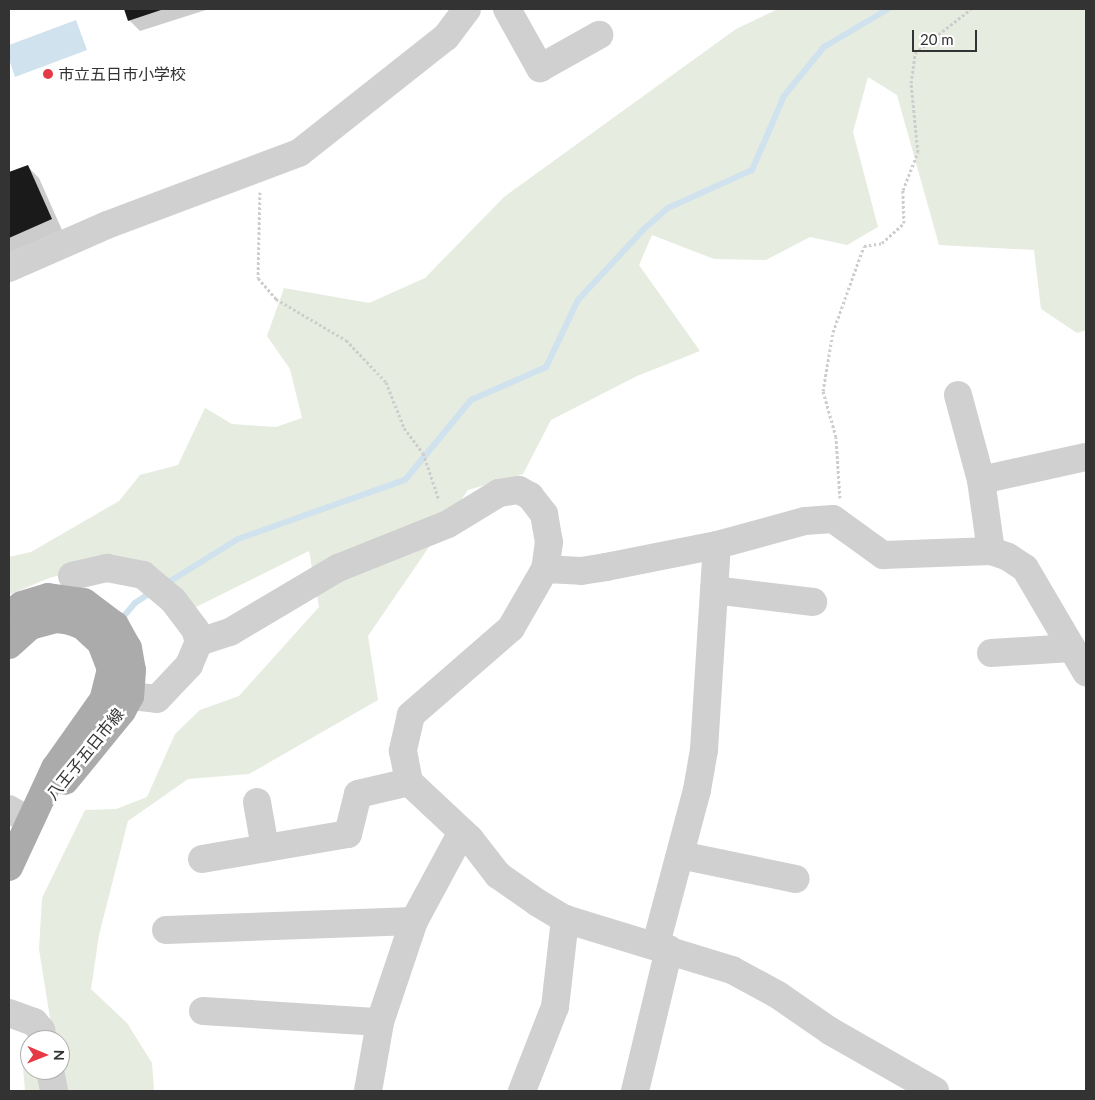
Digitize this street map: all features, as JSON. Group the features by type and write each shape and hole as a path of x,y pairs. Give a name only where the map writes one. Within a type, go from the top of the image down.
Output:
{"main road":[{"name":"八王子五日市線","path":"9,615 22,605 48,597 72,599 95,607 115,624 128,648 132,670 119,692 114,721 19,815 9,867"},
{"name":"八王子五日市線","path":"9,645 23,630 42,622 56,619 83,626 101,643 108,657 119,692"}],"street":[{"path":"9,268 107,225 261,169 299,153 446,37 467,9"},
{"path":"506,9 540,68 598,35"},
{"path":"958,395 981,480 991,551"},
{"path":"981,480 1086,456"},
{"path":"119,692 157,699 189,665 199,642 230,632 338,568 448,524 499,493 519,490 534,500 544,514 550,542 545,569 511,628 411,715 403,751 408,782 462,832 498,875 565,919 663,947 732,970 770,990 830,1031 935,1091"},
{"path":"545,569 581,571 717,545 805,521 833,519 883,555 991,551 1025,568 1086,672"},
{"path":"635,1091 680,855 704,750 717,545"},
{"path":"72,576 107,568 127,570 152,581 180,608 199,642"},
{"path":"714,590 813,602"},
{"path":"991,653 1072,648"},
{"path":"202,859 348,834 358,794 408,782"},
{"path":"257,802 265,848"},
{"path":"368,1091 380,1022 414,921 462,832"},
{"path":"680,855 796,879"},
{"path":"522,1091 555,1007 565,919"},
{"path":"166,930 414,921"},
{"path":"203,1011 380,1022"},
{"path":"9,1013 34,1022 41,1030"}],"path":[{"path":"840,523 837,447 824,391 834,332 864,246 882,243 904,223 903,190 918,152 911,83 916,54 971,9"},
{"path":"261,169 258,278 276,299 346,340 386,382 404,428 423,453 448,524"}],"shaded area":[{"path":"778,9 1086,9 1086,330 1077,333 1041,309 1034,250 939,245 897,95 868,77 853,132 878,227 847,245 810,237 766,260 714,259 652,235 639,265 700,351 637,376 551,420 523,474 468,490 368,636 378,700 249,774 188,779 128,821 99,935 91,989 127,1023 152,1063 154,1091 25,1091 24,1080 70,1080 70,1030 43,1030 50,1018 39,949 42,898 85,810 116,809 147,797 175,734 200,710 239,696 319,607 309,551 194,608 102,564 49,578 9,595 9,557 31,552 119,501 140,475 178,465 205,408 232,424 276,427 302,418 290,369 267,336 284,288 369,303 425,278 504,197 736,29"}],"water":[{"path":"76,20 87,50 15,77 9,59 9,45"}],"building":[{"path":"124,9 164,9 128,21"},
{"path":"28,165 52,219 9,238 9,172"}],"waterway":[{"path":"164,585 238,539 405,480 471,400 546,367 578,300 645,228 668,208 752,170 784,96 824,47 888,9"},
{"path":"124,616 135,603 153,591"}],"place":[{"name":"市立五日市小学校","path":"48,74"}]}
